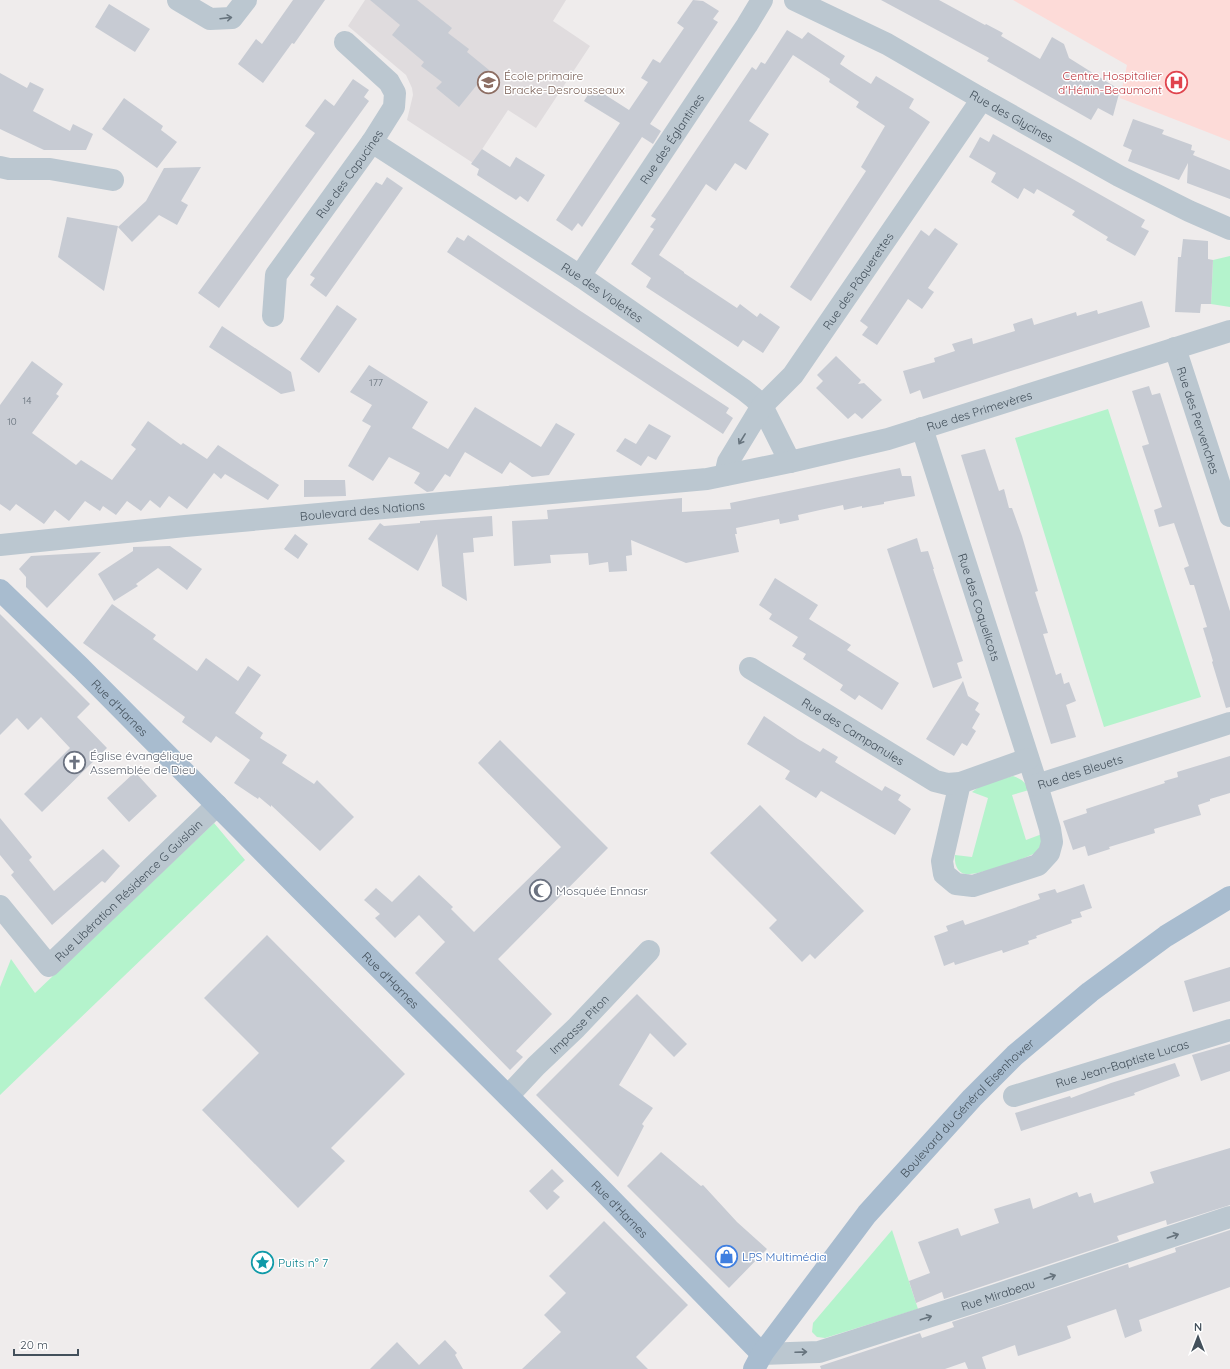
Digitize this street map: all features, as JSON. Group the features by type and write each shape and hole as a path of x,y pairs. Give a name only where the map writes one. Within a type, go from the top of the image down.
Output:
{"main road":[{"name":"Rue d'Harnes","path":"0,590 598,1185 758,1362"},
{"name":"Boulevard du Général Eisenhower","path":"758,1362 867,1214 972,1098 1015,1055 1090,992 1166,936 1230,897"}],"street":[{"path":"178,0 210,19 232,18 246,0"},
{"name":"Rue des Églantines","path":"580,276 762,0"},
{"name":"Rue des Glycines","path":"795,0 887,44 1119,176 1189,211 1230,229"},
{"name":"Rue des Capucines","path":"273,316 276,275 372,142 394,107 395,93 389,82 345,42"},
{"name":"Rue des Pâquerettes","path":"762,406 793,375 982,99"},
{"name":"Rue des Violettes","path":"372,142 580,276 744,390 762,406"},
{"path":"0,167 9,169 50,169 113,180"},
{"name":"Rue des Primevères","path":"725,475 790,462 888,439 1230,331"},
{"name":"Rue des Pervenches","path":"1175,348 1230,516"},
{"path":"762,406 790,462"},
{"path":"725,475 728,462 762,406"},
{"name":"Rue des Coquelicots","path":"922,428 1037,785"},
{"name":"Boulevard des Nations","path":"0,545 699,479 725,475"},
{"name":"Rue des Campanules","path":"750,668 935,781 947,784 960,783"},
{"name":"Rue des Bleuets","path":"960,783 942,861 944,874 956,884 974,886 1038,865 1049,853 1052,842 1050,828 1037,785 1230,723"},
{"path":"960,783 1028,759"},
{"name":"Rue Libération Résidence G Guislain","path":"0,906 50,966 217,805"},
{"path":"0,927 25,936"},
{"name":"Impasse Piton","path":"508,1096 536,1066 576,1028 649,951"},
{"name":"Rue Jean-Baptiste Lucas","path":"1014,1096 1230,1030"},
{"name":"Rue Mirabeau","path":"758,1362 820,1352 1230,1217"},
{"name":"Rue d'Harnes","path":"758,1362 782,1369"}],"shaded area":[{"name":"École primaire Bracke-Desrousseaux","path":"365,0 566,0 553,21 590,46 536,128 508,110 473,163 407,120 413,95 412,88 406,75 348,26"},
{"name":"Centre Hospitalier d'Hénin-Beaumont","path":"1013,0 1230,0 1230,141 1120,98 1127,65"}],"green space":[{"path":"1230,256 1230,307 1211,304 1213,260"},
{"path":"1108,409 1201,697 1104,727 1015,438"},
{"path":"1013,776 1026,784 1029,790 1012,795 1026,840 1042,834 1041,850 1016,861 981,872 966,874 960,872 955,861 955,855 972,857 988,798 972,792 997,780"},
{"path":"214,823 245,860 0,1095 0,987 11,959 35,993"},
{"path":"892,1230 918,1309 825,1338 817,1337 812,1332 813,1323"}],"building":[{"path":"293,0 325,0 294,44 292,43 263,83 238,64 256,39 262,44"},
{"path":"370,0 417,0 452,28 448,33 469,49 467,52 489,70 459,107 436,88 442,82 421,66 424,62 392,35 400,25"},
{"path":"693,0 703,1 719,11 713,19 718,22 650,124 661,131 653,144 642,137 582,227 578,223 572,231 556,220 620,123 584,101 593,87 629,110 648,82 641,78 653,59 660,63 684,28 677,23"},
{"path":"881,0 939,0 1003,33 1001,36 1040,59 1052,37 1064,44 1069,58 1120,90 1113,116 1098,108 1091,120 987,61 989,58"},
{"path":"109,4 150,29 135,52 95,27"},
{"path":"787,30 802,39 808,32 845,56 840,64 855,74 871,84 876,76 914,99 909,108 930,122 811,301 790,287 866,171 861,167 885,126 856,107 859,102 829,82 830,79 793,55 749,121 769,134 746,170 735,163 716,191 706,184 659,255 737,308 740,304 757,317 760,313 780,327 763,353 743,340 738,347 646,287 651,278 631,264 654,229 650,227 656,219 651,216 752,67 756,70 761,62 765,64"},
{"path":"0,73 27,88 30,82 44,89 33,111 70,131 73,124 93,134 86,150 44,150 0,129"},
{"path":"353,79 369,90 364,97 369,101 219,308 198,293 315,133 305,126 325,99 334,106"},
{"path":"124,98 163,126 161,130 177,142 157,168 102,129"},
{"path":"1133,119 1164,130 1162,134 1192,145 1191,150 1195,151 1193,155 1230,170 1230,199 1187,183 1188,163 1179,180 1128,161 1132,150 1123,146"},
{"path":"993,134 1145,220 1141,227 1149,231 1135,256 1106,240 1108,237 1072,215 1075,211 1037,189 1034,194 1024,188 1018,199 991,182 996,173 969,157 980,137 989,142"},
{"path":"482,149 510,167 516,157 545,175 528,202 520,196 516,200 477,175 479,169 471,164"},
{"path":"201,167 181,201 188,205 177,225 159,215 132,242 118,227 146,201 164,168"},
{"path":"387,177 403,188 326,297 310,285 315,278 310,275 376,182 382,185"},
{"path":"67,217 118,226 104,291 58,257"},
{"path":"935,228 958,244 928,288 934,292 922,309 908,299 877,345 862,335 868,327 860,321 921,230 929,236"},
{"path":"468,235 729,408 726,413 733,418 723,434 447,252 457,237 464,241"},
{"path":"1183,239 1208,241 1208,259 1213,260 1211,304 1201,304 1200,313 1175,312 1178,257 1181,257"},
{"path":"1142,301 1150,327 923,399 920,390 910,394 903,371 935,362 934,358 955,351 952,344 972,338 973,344 1015,331 1013,324 1032,318 1034,325 1076,312 1077,316 1097,310 1098,314"},
{"path":"337,305 357,319 319,373 300,359"},
{"path":"222,326 291,372 295,391 281,394 209,347"},
{"path":"836,356 861,380 858,384 864,383 882,400 862,419 855,413 848,419 816,388 823,381 817,375"},
{"path":"32,361 63,384 56,394 59,396 32,433 76,465 81,460 112,480 136,449 131,445 148,421 181,445 183,443 207,459 218,445 279,485 268,500 225,474 221,479 214,473 187,509 169,496 160,508 150,500 141,511 127,501 116,515 103,506 100,511 85,501 69,521 55,510 44,524 16,504 10,511 0,504 0,405"},
{"path":"369,365 428,402 412,428 448,449 475,407 541,447 556,423 575,434 549,475 532,477 510,462 502,474 465,452 450,477 445,474 433,491 427,492 414,483 420,473 389,457 373,481 348,466 371,426 362,421 372,405 350,392"},
{"path":"1149,386 1152,395 1160,393 1230,611 1230,707 1226,708 1203,628 1207,627 1194,585 1190,585 1184,568 1189,566 1174,523 1159,527 1154,510 1162,507 1142,446 1149,444 1132,391"},
{"path":"649,424 671,436 656,460 648,456 641,466 616,451 625,438 636,444"},
{"path":"985,449 999,491 1004,489 1009,508 1012,508 1022,536 1038,591 1035,592 1048,633 1043,634 1056,675 1061,673 1064,684 1069,682 1076,701 1066,705 1076,737 1051,744 961,455"},
{"path":"900,468 902,476 911,476 915,496 862,508 862,506 844,510 843,505 798,515 799,520 780,524 779,519 736,528 737,534 735,534 739,552 686,563 631,540 632,555 626,556 627,571 609,572 608,562 589,565 588,553 550,555 551,563 514,566 512,521 548,519 547,510 682,498 682,512 731,509 730,503"},
{"path":"304,480 345,480 346,496 304,497"},
{"path":"492,516 493,536 473,538 474,552 463,553 467,601 442,586 437,534 418,571 368,539 380,523 384,526 420,523 420,521"},
{"path":"295,534 308,544 298,559 284,549"},
{"path":"917,538 921,552 928,551 963,661 957,663 962,678 933,688 887,549"},
{"path":"170,546 202,569 187,590 158,568 136,584 138,586 114,601 98,574 133,551 133,547"},
{"path":"101,552 47,608 26,587 26,577 19,569 31,556"},
{"path":"775,578 818,605 809,619 851,645 847,650 899,683 882,710 859,695 855,700 840,690 843,685 803,659 806,654 792,646 798,637 769,619 772,614 759,605"},
{"path":"112,604 156,635 153,639 197,671 206,658 238,681 248,666 261,675 235,713 263,733 260,738 287,755 282,763 314,784 317,780 354,817 320,851 271,805 271,807 259,797 258,799 234,783 250,760 216,736 211,743 182,722 185,717 83,643"},
{"path":"0,614 90,704 77,717 107,748 42,812 24,794 70,748 41,717 28,730 17,718 0,735"},
{"path":"963,681 968,696 979,703 975,710 980,714 972,728 976,731 967,746 962,743 954,756 926,739"},
{"path":"764,716 820,752 823,748 838,757 835,762 882,791 885,786 901,795 898,800 911,809 895,835 821,791 816,798 785,779 790,771 747,744"},
{"path":"500,740 608,848 498,959 552,1014 516,1051 523,1057 510,1070 415,973 445,942 419,915 395,938 375,918 380,914 364,900 376,888 392,902 419,875 453,907 451,909 474,932 561,847 478,763"},
{"path":"1230,756 1230,793 1210,799 1210,801 1198,805 1201,815 1154,829 1155,833 1109,847 1110,849 1088,856 1085,846 1073,850 1063,821 1087,813 1086,809 1165,783 1164,781 1178,777 1177,772"},
{"path":"135,772 157,796 129,822 107,798"},
{"path":"760,805 864,911 815,959 810,954 802,962 769,928 777,920 710,853"},
{"path":"0,818 32,857 29,860 54,891 103,849 120,866 105,883 102,881 52,925 11,875 14,872 0,855"},
{"path":"1084,884 1092,908 1080,912 1082,917 1071,920 1072,923 1036,936 1037,938 1028,941 1029,944 1003,953 1002,950 955,965 954,962 944,966 934,936 948,931 946,926 963,920 965,925 1040,899 1038,894 1055,889 1057,893"},
{"path":"267,935 405,1074 331,1148 345,1161 298,1208 202,1110 259,1053 204,998"},
{"path":"1230,967 1230,1001 1193,1012 1184,981"},
{"path":"637,994 687,1044 674,1057 650,1033 619,1085 653,1108 642,1124 644,1126 618,1177 536,1095"},
{"path":"1230,1044 1230,1071 1201,1081 1192,1055"},
{"path":"1175,1063 1180,1076 1134,1093 1135,1095 1021,1131 1015,1113 1070,1096 1071,1098 1111,1083"},
{"path":"1230,1148 1230,1205 1167,1225 1166,1220 1117,1236 1119,1241 944,1299 942,1292 916,1303 909,1281 930,1273 918,1242 958,1228 961,1236 999,1223 994,1209 1030,1198 1033,1209 1077,1192 1079,1197 1091,1193 1094,1203 1154,1183 1150,1172"},
{"path":"661,1152 701,1186 703,1185 737,1222 767,1249 729,1288 627,1186"},
{"path":"552,1169 564,1181 553,1191 560,1197 547,1210 529,1191"},
{"path":"604,1221 688,1305 636,1357 648,1369 522,1369 561,1332 544,1315 566,1293 549,1276"},
{"path":"1230,1230 1230,1287 1139,1320 1142,1331 1125,1338 1116,1309 1067,1326 1071,1338 1064,1341 1018,1356 1015,1345 982,1357 986,1369 968,1369 965,1362 945,1369 821,1369 820,1366 920,1333 922,1338 954,1327 952,1322 1128,1264 1129,1268 1176,1252 1175,1248"},
{"path":"445,1340 457,1353 455,1355 463,1369 370,1369 397,1342 419,1365"}],"place":[{"name":"École primaire Bracke-Desrousseaux","path":"488,82"},
{"name":"Centre Hospitalier d'Hénin-Beaumont","path":"1177,82"},
{"name":"Église évangélique Assemblée de Dieu","path":"75,762"},
{"name":"Mosquée Ennasr","path":"541,890"},
{"name":"LPS Multimédia","path":"727,1256"},
{"name":"Puits n° 7","path":"263,1262"}]}
